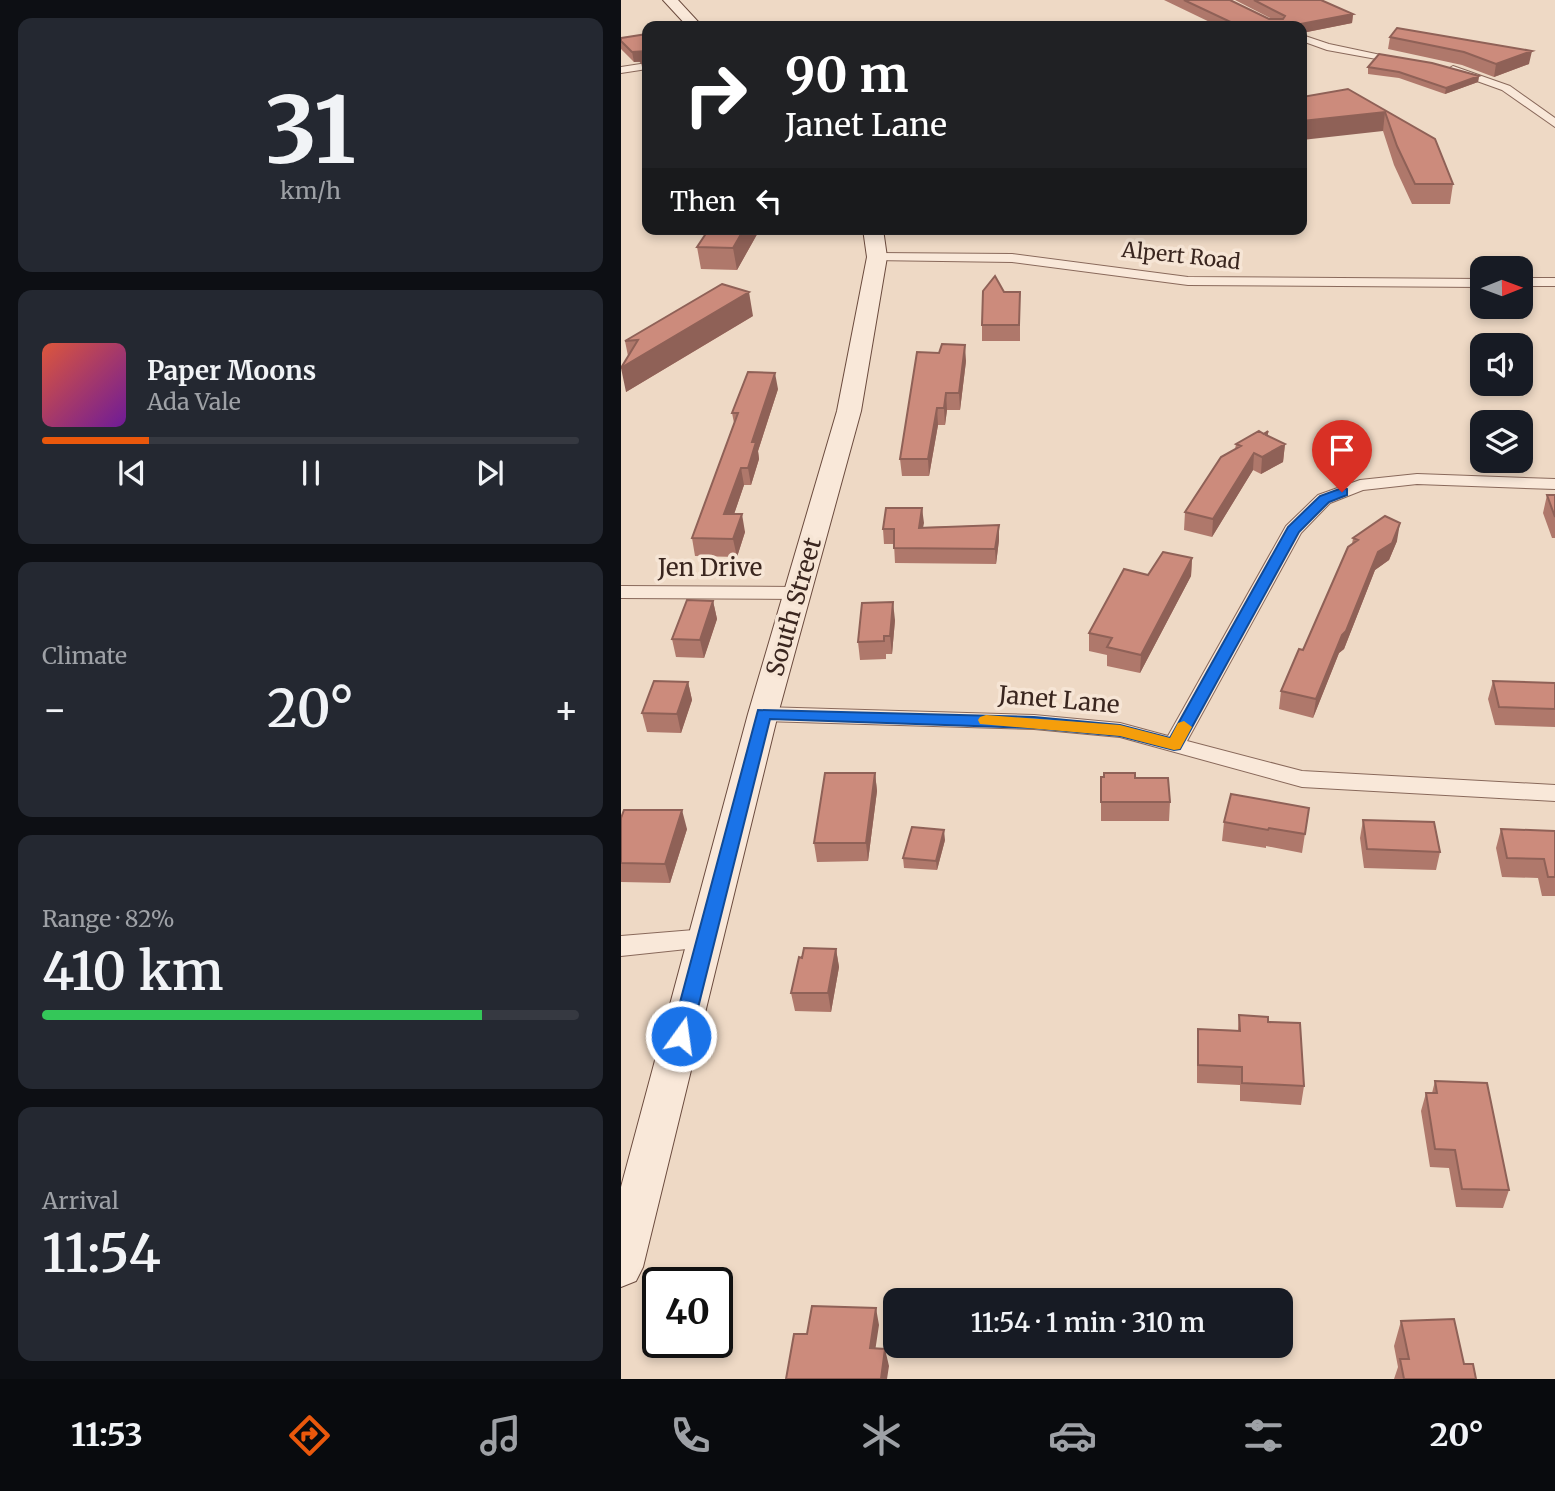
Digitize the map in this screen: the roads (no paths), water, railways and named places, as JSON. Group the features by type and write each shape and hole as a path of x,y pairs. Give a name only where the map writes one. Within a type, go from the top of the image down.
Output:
{"street":[{"path":"670,0 690,21"},
{"path":"1307,40 1327,47 1421,64"},
{"path":"621,70 642,67"},
{"path":"1446,68 1506,89 1555,124"},
{"name":"Alpert Road","path":"875,243 1188,281 1470,283"},
{"name":"South Street","path":"621,1267 763,713 849,411 875,243"},
{"path":"1533,282 1555,282"},
{"path":"1174,745 1293,530 1324,499 1361,485 1417,479 1555,484"},
{"name":"Jen Drive","path":"621,592 799,593"},
{"name":"Janet Lane","path":"763,713 1034,722 1120,730 1302,779 1356,785 1555,793"},
{"path":"621,946 706,939"}]}
